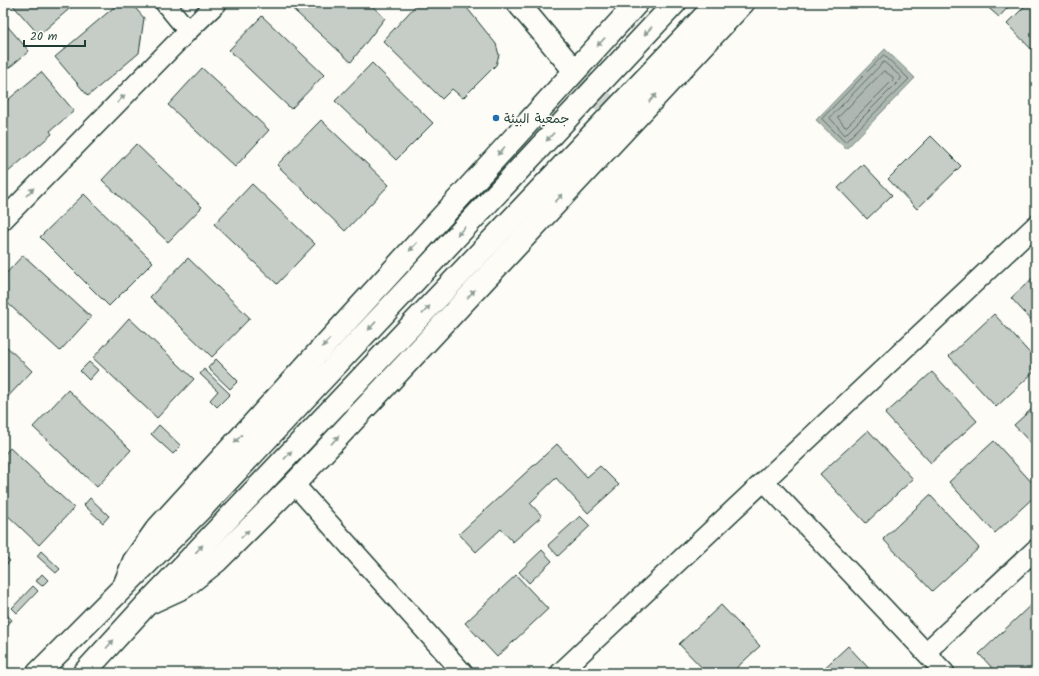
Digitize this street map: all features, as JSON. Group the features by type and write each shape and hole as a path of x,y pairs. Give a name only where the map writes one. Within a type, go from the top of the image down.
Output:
{"main road":[{"path":"518,3 574,70"},
{"path":"124,586 134,560 156,530 574,70 637,3"},
{"path":"38,673 207,502 675,3"},
{"path":"84,673 146,605 717,3"},
{"path":"146,605 184,587 217,561 294,484 743,3"}],"street":[{"path":"165,3 188,31"},
{"path":"4,217 217,3"},
{"path":"560,673 1036,225"},
{"path":"764,481 946,673"},
{"path":"294,484 463,673"},
{"path":"926,652 1035,552"}],"water":[{"path":"885,49 915,78 846,149 816,120"}],"building":[{"path":"11,3 76,3 39,35"},
{"path":"119,3 131,3 144,18 139,53 88,96 55,57"},
{"path":"286,3 369,3 385,18 351,62"},
{"path":"418,3 463,3 496,44 499,55 496,65 463,98 452,89 442,99 383,41"},
{"path":"983,3 1012,3 999,17"},
{"path":"1028,3 1036,3 1036,54 1007,24"},
{"path":"262,16 324,75 291,109 229,50"},
{"path":"3,21 29,51 3,73"},
{"path":"372,63 433,123 396,160 335,101"},
{"path":"202,68 269,130 235,167 168,105"},
{"path":"41,72 74,111 50,131 52,134 7,173 3,168 3,104"},
{"path":"321,120 389,185 345,231 277,165"},
{"path":"931,136 961,166 917,209 888,179"},
{"path":"136,144 202,207 168,242 102,180"},
{"path":"863,164 892,195 867,219 838,188"},
{"path":"252,184 315,244 277,284 214,224"},
{"path":"84,194 153,262 109,306 40,237"},
{"path":"23,255 91,317 60,351 3,299 3,277"},
{"path":"188,258 250,318 212,357 150,297"},
{"path":"1036,275 1036,325 1011,298"},
{"path":"994,314 1036,360 1036,370 996,407 949,356"},
{"path":"129,318 194,379 157,418 93,358"},
{"path":"3,343 32,371 3,402"},
{"path":"216,359 238,381 230,389 208,368"},
{"path":"89,362 98,370 89,380 80,371"},
{"path":"204,369 230,394 217,407 210,400 218,391 200,374"},
{"path":"932,372 977,421 931,463 885,414"},
{"path":"68,390 131,450 97,487 33,427"},
{"path":"1036,405 1036,449 1014,425"},
{"path":"159,425 181,446 173,454 151,434"},
{"path":"868,430 913,479 866,523 820,474"},
{"path":"994,441 1036,487 1036,495 995,533 949,482"},
{"path":"557,444 587,477 600,466 619,485 588,513 556,478 530,503 542,516 513,542 501,529 476,552 459,534"},
{"path":"10,448 74,508 39,545 3,511 3,456"},
{"path":"930,495 979,548 932,591 883,539"},
{"path":"90,498 109,516 103,523 84,505"},
{"path":"580,516 590,526 558,556 548,545"},
{"path":"542,550 552,561 529,583 519,572"},
{"path":"41,551 60,569 56,573 37,556"},
{"path":"3,554 10,561 3,568"},
{"path":"42,574 48,580 42,586 36,581"},
{"path":"516,575 548,609 497,657 465,623"},
{"path":"33,586 38,591 17,613 12,608"},
{"path":"1036,600 1036,673 997,673 979,654"},
{"path":"721,605 760,646 731,673 707,673 679,644"},
{"path":"4,612 12,620 5,628 3,626"},
{"path":"848,646 873,673 819,673"}],"tunnel":[{"path":"574,70 626,126"}],"place":[{"name":"جمعية البيئة","path":"496,118"}]}
